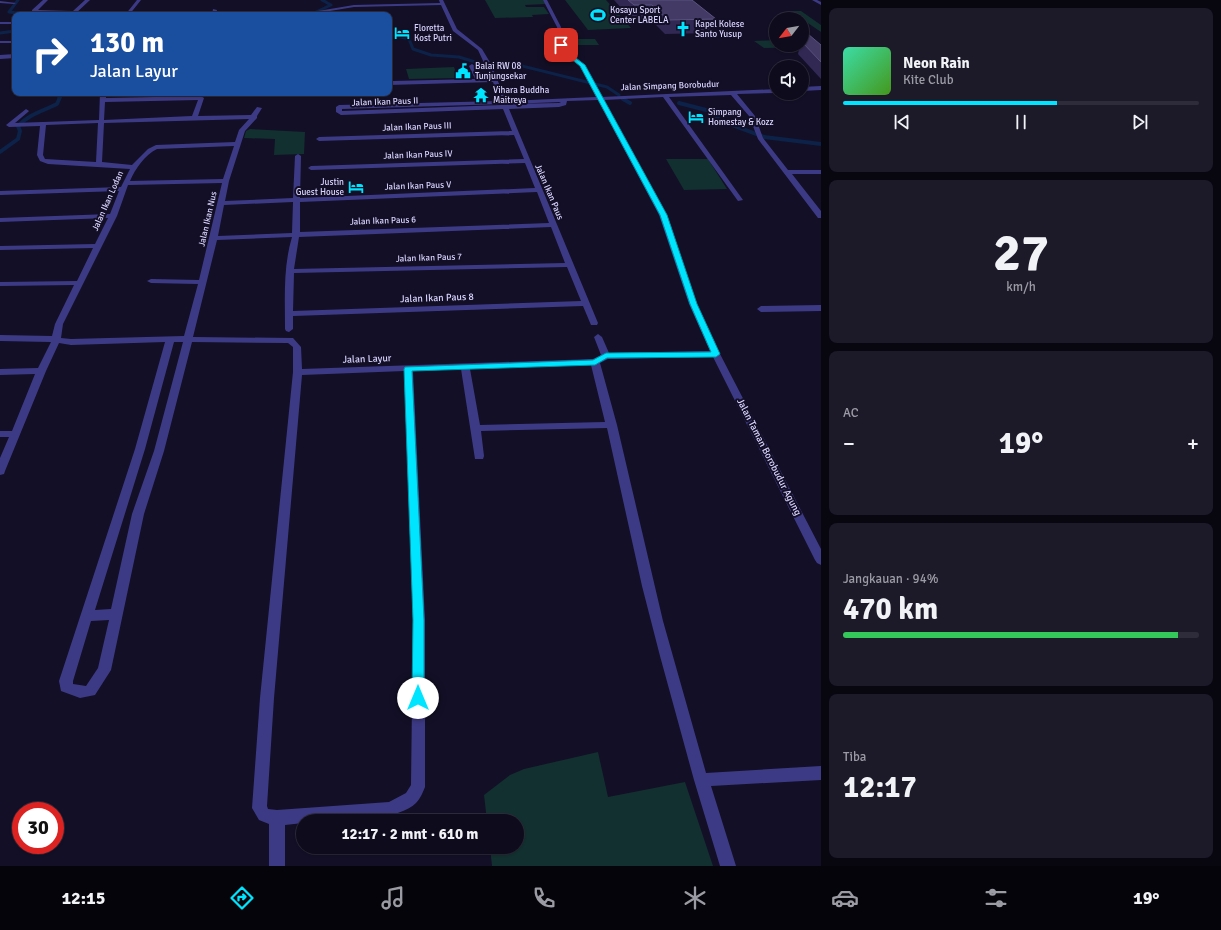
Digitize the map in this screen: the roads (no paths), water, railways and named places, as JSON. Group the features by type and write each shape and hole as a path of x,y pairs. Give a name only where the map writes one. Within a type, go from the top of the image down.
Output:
{"street":[{"path":"46,0 34,11 53,12"},
{"path":"73,12 88,0"},
{"path":"129,12 139,0"},
{"path":"360,0 367,8"},
{"name":"Jalan Taman Borobudur Agung","path":"545,0 559,27 562,48 582,65 594,84 663,215 693,304 716,354 821,560"},
{"path":"814,0 821,4"},
{"path":"0,2 14,3"},
{"path":"320,12 347,7 367,8 412,2 442,2"},
{"name":"Jalan Ikan Paus","path":"442,2 456,32 480,49 489,65 515,133 540,190 569,265 594,323"},
{"path":"0,23 12,23"},
{"path":"0,29 6,29"},
{"path":"0,42 12,42"},
{"path":"0,57 12,55"},
{"path":"472,66 478,80"},
{"path":"392,83 494,80"},
{"path":"809,89 821,88"},
{"name":"Jalan Simpang Borobudur","path":"504,104 561,105 564,104 564,100 769,91"},
{"path":"733,93 752,116 760,138 821,216"},
{"path":"99,164 103,96 201,98 194,118"},
{"path":"665,96 740,200"},
{"name":"Jalan Ikan Paus II","path":"504,104 343,112 339,112 339,108 504,104"},
{"name":"Jalan Ikan Nus","path":"86,616 65,685 73,691 86,692 93,688 104,670 138,514 159,450 214,238 226,181 242,130 248,125 260,108"},
{"path":"26,111 8,125 21,126 255,116"},
{"name":"Jalan Ikan Lodan","path":"0,471 41,371 56,340 59,324 113,216 134,167 48,162 42,160 40,155 43,125"},
{"name":"Jalan Ikan Paus III","path":"318,139 515,133"},
{"path":"134,167 148,151 156,147 237,144"},
{"path":"288,329 290,271 293,243 296,235 298,156"},
{"name":"Jalan Ikan Paus IV","path":"311,168 527,161"},
{"path":"786,172 821,172"},
{"path":"0,193 226,181"},
{"name":"Jalan Ikan Paus V","path":"221,203 540,190"},
{"path":"0,220 113,216"},
{"name":"Jalan Ikan Paus 6","path":"214,238 553,225"},
{"path":"0,248 98,246"},
{"name":"Jalan Ikan Paus 7","path":"290,271 569,265"},
{"path":"151,281 202,282"},
{"path":"0,284 79,283"},
{"name":"Jalan Ikan Paus 8","path":"289,314 585,303"},
{"path":"761,309 821,308"},
{"path":"598,337 606,356"},
{"path":"0,338 45,338 71,342 170,339 290,340 294,342 297,348 298,372 267,698 259,808 264,815 277,818 390,809 411,798 418,787 418,620 408,369"},
{"path":"117,614 86,616 140,449 170,339"},
{"name":"Jalan Layur","path":"298,372 595,362 606,356 716,354"},
{"path":"595,362 612,425 649,587 701,780 728,866"},
{"path":"465,367 476,428 479,456"},
{"path":"0,372 41,371"},
{"path":"476,428 612,425"},
{"path":"0,434 15,434"},
{"path":"140,449 159,450"},
{"path":"701,780 821,772"},
{"path":"277,818 277,866"}],"waterway":[{"path":"12,12 9,12 18,0"},
{"path":"316,12 331,5 322,0"},
{"path":"0,33 12,31"},
{"path":"392,35 409,39 413,49 431,55 459,57 485,65 495,65 506,62 607,87 619,95"},
{"path":"0,152 18,139 20,131 18,126 22,122 31,116 57,104 60,97"},
{"path":"623,99 630,103"},
{"path":"679,103 710,111 721,121 764,137 821,144"}],"place":[{"name":"Kosayu Sport Center LABELA","path":"598,15"},
{"name":"Kapel Kolese Santo Yusup","path":"683,29"},
{"name":"Floretta Kost Putri","path":"402,33"},
{"name":"Balai RW 08 Tunjungsekar","path":"463,71"},
{"name":"Vihara Buddha Maitreya","path":"481,95"},
{"name":"Simpang Homestay & Kozz","path":"696,117"},
{"name":"Justin Guest House","path":"356,187"}]}
